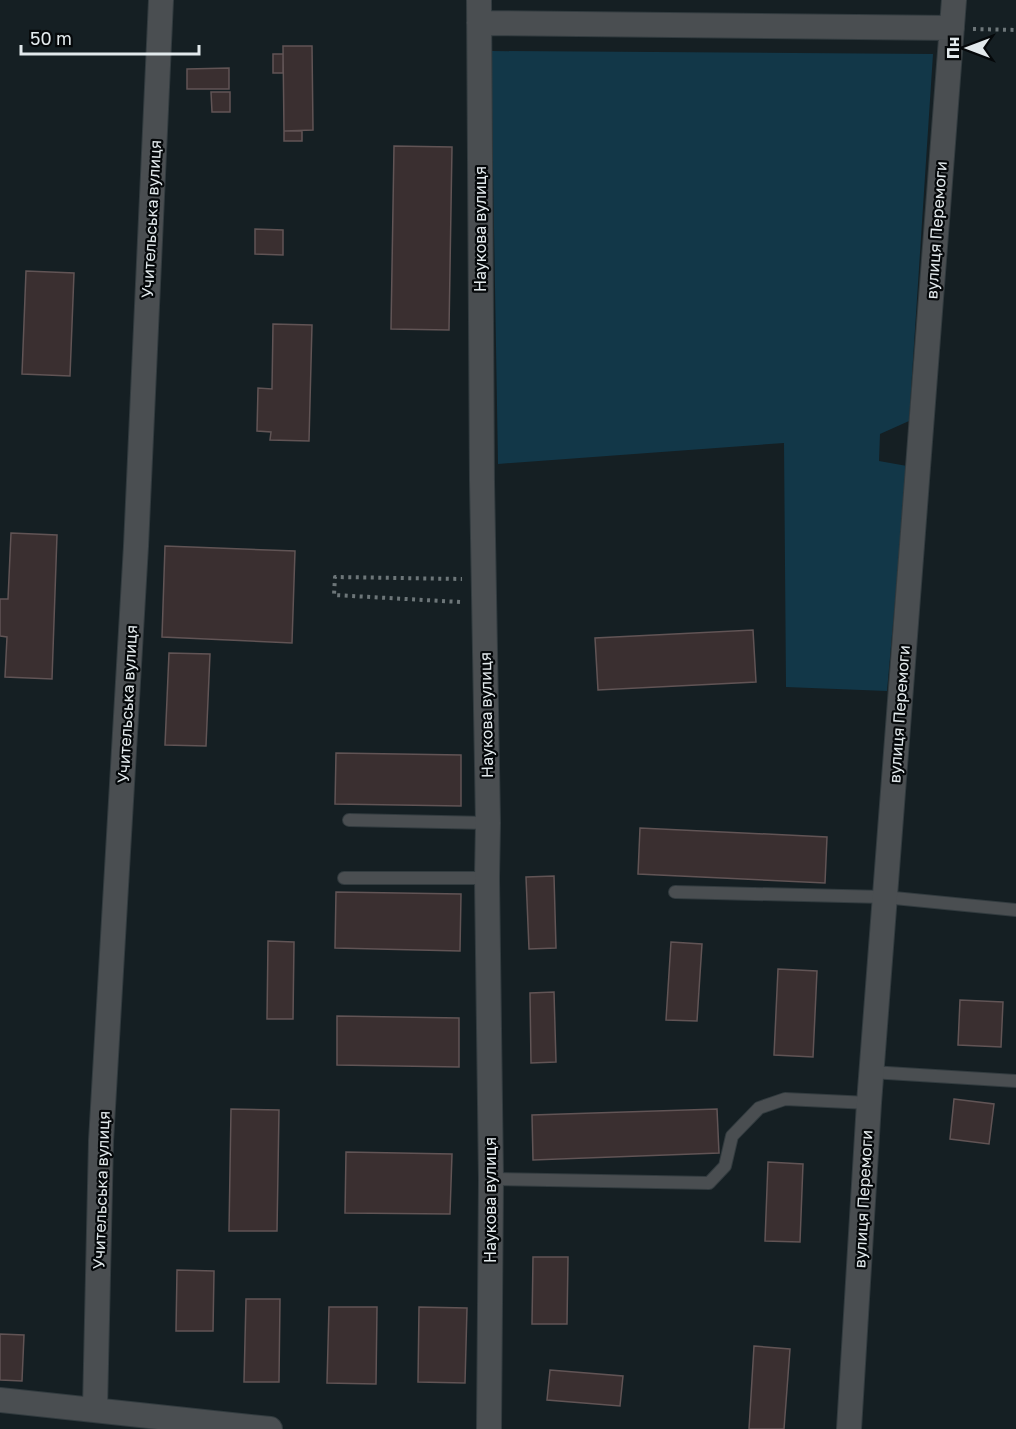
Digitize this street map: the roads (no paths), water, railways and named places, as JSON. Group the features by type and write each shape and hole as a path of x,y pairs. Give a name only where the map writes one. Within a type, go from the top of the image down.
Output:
{"street":[{"name":"Учительська вулиця","path":"95,1409 101,1141 135,558 161,0"},
{"name":"вулиця Перемоги","path":"849,1429 868,1103 954,0"},
{"path":"479,11 952,28"},
{"name":"Наукова вулиця","path":"479,11 488,823 489,1429"},
{"path":"0,1400 270,1429"}],"lane":[{"path":"349,820 488,823"},
{"path":"344,878 487,878"},
{"path":"675,892 884,897 1016,910"},
{"path":"871,1072 1016,1081"},
{"path":"490,1179 709,1183 725,1166 732,1136 759,1108 785,1099 868,1103"}]}
